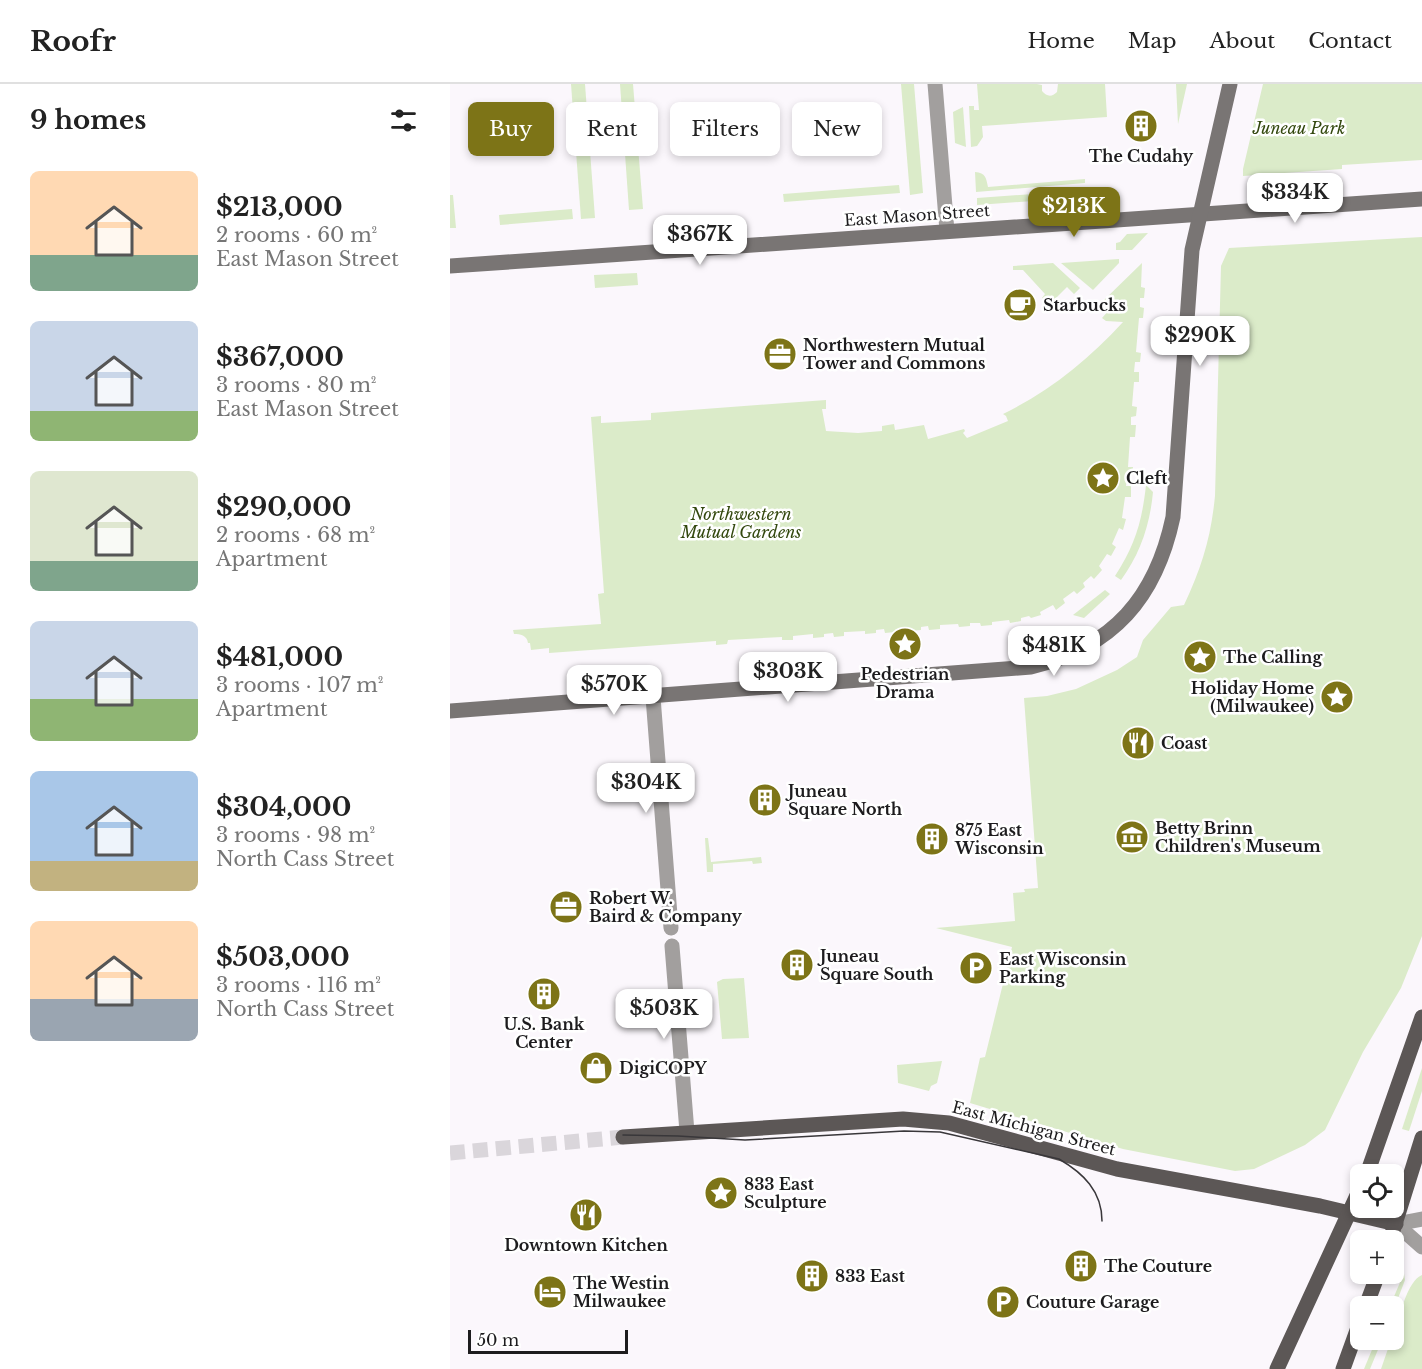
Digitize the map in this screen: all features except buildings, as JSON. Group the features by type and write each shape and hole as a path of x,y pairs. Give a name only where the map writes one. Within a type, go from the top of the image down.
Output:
{"main road":[{"path":"450,711 1009,669 1042,664 1062,657 1099,638 1136,606 1148,589 1167,544 1173,517 1192,250 1230,84"},
{"name":"East Mason Street","path":"450,266 1422,199"},
{"path":"1370,1164 1422,1017"},
{"name":"East Michigan Street","path":"623,1137 903,1119 933,1121 949,1123 1117,1169 1350,1213"},
{"path":"1394,1230 1422,1138"},
{"path":"1277,1369 1350,1213"},
{"name":"East Michigan Street","path":"1371,1218 1396,1224"},
{"path":"1343,1369 1350,1350"}],"street":[{"path":"935,84 947,231"},
{"path":"653,697 671,928"},
{"path":"672,946 687,1132"},
{"name":"East Michigan Street","path":"1396,1224 1422,1219"},
{"path":"1396,1224 1418,1246 1422,1247"}],"green space":[{"path":"571,84 585,84 586,102 572,102"},
{"path":"620,84 633,84 634,102 621,102"},
{"path":"901,84 914,84 923,193 910,195"},
{"path":"977,84 1037,84 1042,85 1042,91 1050,96 1057,92 1058,84 1105,84 1107,117 982,126 983,137 977,146 971,147 969,106 974,106 974,110 979,110"},
{"path":"1176,84 1187,84 1178,124"},
{"name":"Juneau Park","path":"1263,84 1422,84 1422,160 1342,165 1342,169 1243,176"},
{"path":"963,107 966,147 955,143 953,112"},
{"path":"576,156 590,156 595,218 581,219"},
{"path":"625,156 639,156 643,209 629,210"},
{"path":"975,172 983,175 988,187 1085,179 1085,183 976,192"},
{"path":"899,185 900,193 784,202 783,194"},
{"path":"1087,190 1087,197 977,205 977,198"},
{"path":"450,195 453,195 456,228 450,228"},
{"path":"572,209 573,219 500,225 499,215"},
{"path":"1148,233 1132,250 1116,250 1116,243 1127,234"},
{"path":"1422,237 1422,936 1401,988 1363,1052 1325,1130 1305,1145 1254,1169 1235,1171 1123,1149 970,1103 980,1058 985,1057 1012,947 936,928 1015,921 1013,893 1038,888 1024,698 1047,696 1076,689 1117,670 1137,657 1143,640 1171,607 1184,605 1201,565 1211,525 1215,496 1221,266 1229,248"},
{"path":"1119,259 1119,263 1093,290 1061,263"},
{"path":"1053,263 1080,288 1074,294 1067,287 1049,305 1042,298 1045,294 1023,270 1013,270 1013,266"},
{"name":"Northwestern Mutual Gardens","path":"1142,263 1141,287 1145,288 1144,298 1140,298 1140,307 1144,308 1143,318 1139,318 1136,352 1141,353 1140,362 1135,362 1134,372 1139,372 1139,382 1134,382 1132,406 1137,407 1136,416 1131,417 1131,425 1136,425 1135,437 1130,437 1128,467 1133,467 1132,477 1127,477 1126,486 1131,486 1131,497 1125,497 1122,518 1126,519 1123,530 1119,528 1112,544 1116,547 1111,556 1107,554 1099,566 1102,570 1094,579 1091,576 1083,583 1085,587 1077,594 1074,591 1063,599 1065,603 1056,610 1053,605 1040,612 1041,615 1021,618 1021,621 992,622 992,625 981,626 980,623 970,623 970,626 959,627 958,624 940,625 940,629 929,630 928,626 921,627 921,630 896,629 895,632 885,633 884,629 876,630 876,633 865,634 865,631 844,632 844,636 834,637 833,633 813,638 813,634 793,636 793,640 782,640 782,637 728,640 727,644 716,645 716,641 549,653 549,648 531,650 530,643 525,637 514,634 513,630 601,624 598,594 604,593 591,417 601,416 601,423 651,420 651,413 826,400 826,409 822,409 826,431 858,433 882,431 882,426 894,424 895,430 924,425 928,439 964,429 963,433 967,438 1008,421 1003,414 1068,374 1110,336 1123,322 1106,321 1102,318 1110,309 1102,302"},
{"path":"637,273 638,285 595,288 594,275"},
{"path":"1146,485 1153,492 1147,527 1134,560 1121,580 1115,576 1128,554 1136,533"},
{"path":"1105,590 1110,594 1084,618 1073,615"},
{"path":"705,838 708,838 711,862 761,857 762,863 753,864 752,861 713,864 713,872 707,872"},
{"path":"744,978 749,1038 722,1039 717,982 723,979"},
{"path":"942,1061 937,1083 931,1086 929,1091 898,1083 897,1065"},
{"path":"1422,1068 1422,1091 1409,1131 1402,1129"},
{"path":"1422,1275 1422,1369 1381,1369 1388,1350 1404,1350 1404,1302 1412,1284"},
{"path":"1399,1284 1403,1284 1399,1296 1394,1296"},
{"path":"1372,1350 1378,1350 1370,1369 1364,1369"}],"tunnel":[{"path":"450,1153 623,1137"}],"tram line":[{"path":"623,1135 745,1140 904,1131 940,1132 1059,1159 1076,1170 1090,1184 1099,1201 1102,1221"}],"place":[{"name":"The Cudahy","path":"1141,126"},
{"name":"Starbucks","path":"1020,305"},
{"name":"Northwestern Mutual Tower and Commons","path":"780,354"},
{"name":"Cleft","path":"1103,478"},
{"name":"Pedestrian Drama","path":"905,644"},
{"name":"The Calling","path":"1200,657"},
{"name":"Holiday Home (Milwaukee)","path":"1337,697"},
{"name":"Coast","path":"1138,743"},
{"name":"Juneau Square North","path":"765,800"},
{"name":"Betty Brinn Children's Museum","path":"1132,837"},
{"name":"875 East Wisconsin","path":"932,839"},
{"name":"Robert W. Baird & Company","path":"566,907"},
{"name":"Juneau Square South","path":"797,965"},
{"name":"East Wisconsin Parking","path":"976,968"},
{"name":"U.S. Bank Center","path":"544,994"},
{"name":"DigiCOPY","path":"596,1068"},
{"name":"833 East Sculpture","path":"721,1193"},
{"name":"Downtown Kitchen","path":"586,1215"},
{"name":"The Couture","path":"1081,1266"},
{"name":"833 East","path":"812,1276"},
{"name":"The Westin Milwaukee","path":"550,1292"},
{"name":"Couture Garage","path":"1003,1302"}]}
